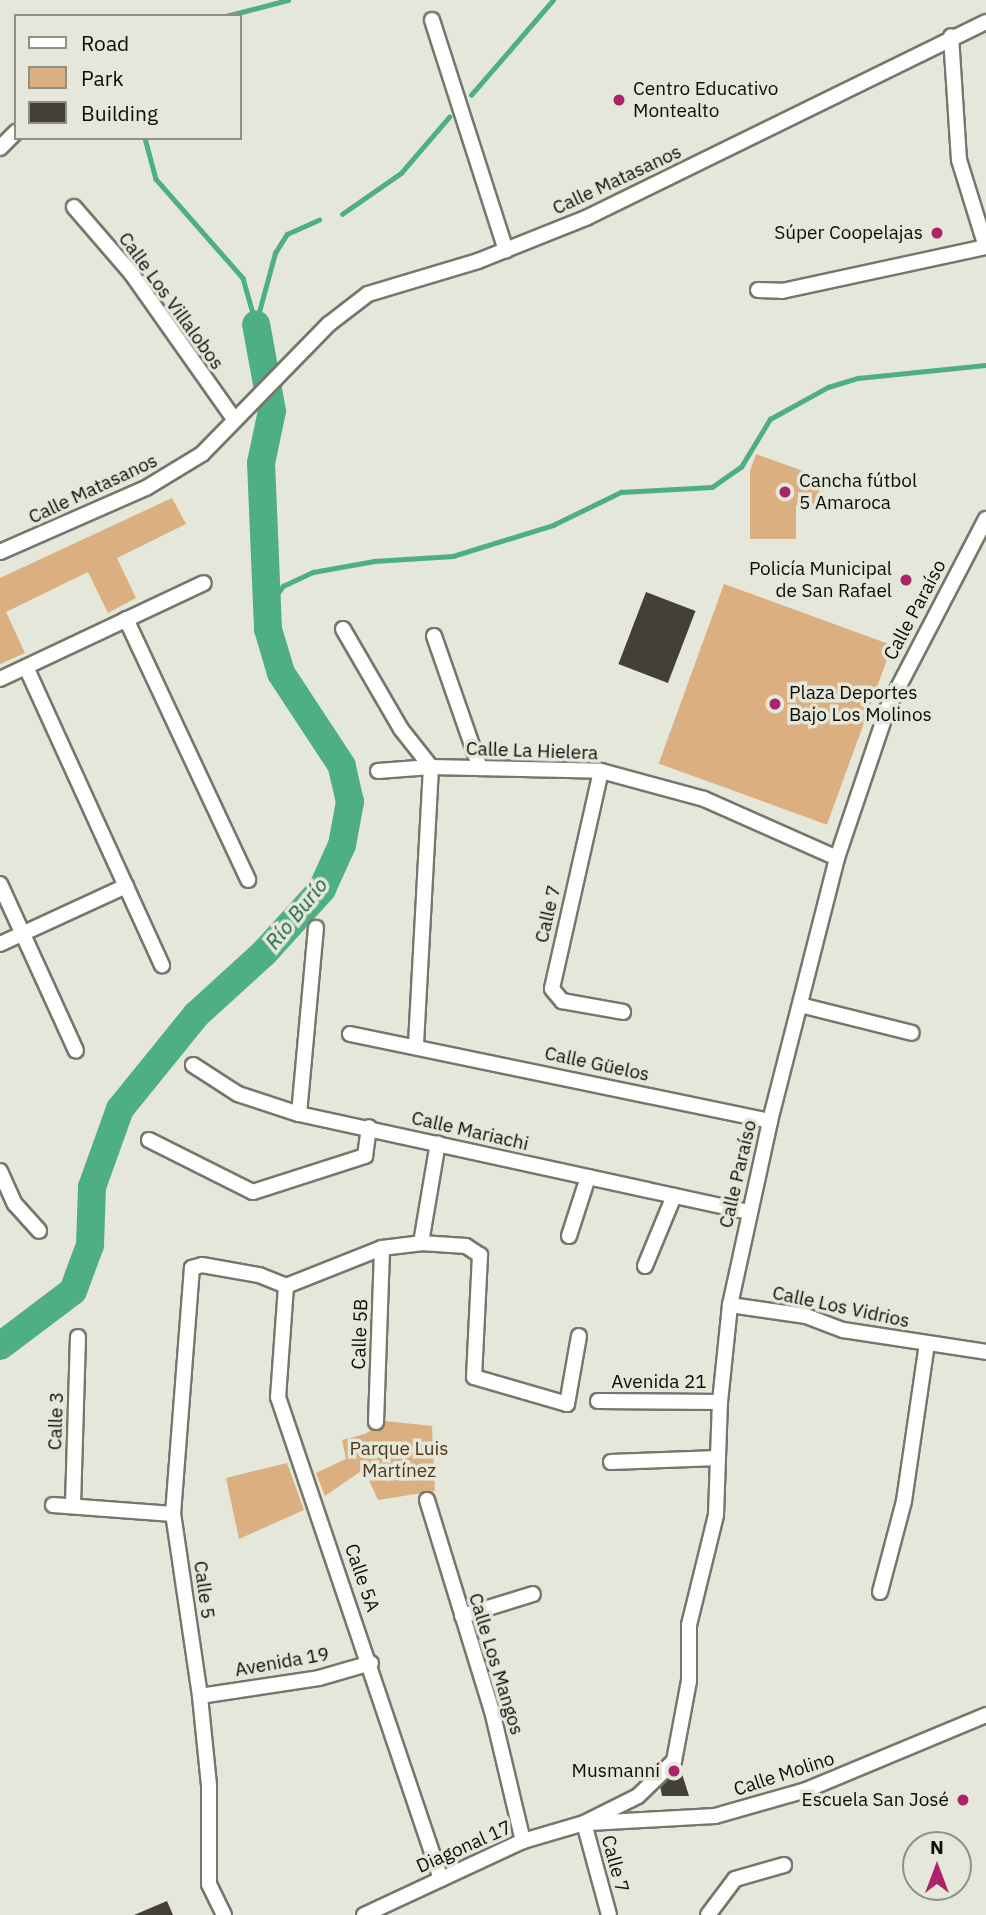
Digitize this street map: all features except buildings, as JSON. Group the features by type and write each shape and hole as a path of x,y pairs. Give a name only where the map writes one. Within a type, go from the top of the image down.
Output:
{"street":[{"path":"432,20 506,250"},
{"name":"Calle Matasanos","path":"0,552 146,488 202,454 329,324 368,294 506,250 588,217 811,110 951,36 986,22"},
{"path":"758,290 782,291 968,254 986,247 958,160 951,36"},
{"path":"0,148 14,134"},
{"name":"Calle Los Villalobos","path":"74,207 131,273 234,419"},
{"name":"Calle Paraíso","path":"584,1823 638,1796 674,1761 689,1681 689,1625 716,1515 720,1402 730,1305 747,1212 837,858 888,707 986,519"},
{"path":"0,679 204,583"},
{"path":"126,619 248,880"},
{"path":"343,629 401,729 431,767 416,1045"},
{"path":"434,636 480,768"},
{"path":"26,667 162,966"},
{"name":"Calle La Hielera","path":"377,771 431,767 601,771 704,799 837,858"},
{"name":"Calle 7","path":"601,771 552,989 562,1001 623,1012"},
{"path":"0,884 76,1051"},
{"path":"0,944 126,886"},
{"path":"299,1114 306,998 316,928"},
{"path":"800,1005 912,1033"},
{"name":"Calle Güelos","path":"350,1034 416,1045 770,1121"},
{"name":"Calle Mariachi","path":"193,1065 238,1094 299,1114 369,1127 747,1212"},
{"path":"149,1140 253,1192 365,1156 369,1127"},
{"path":"421,1243 438,1143"},
{"path":"0,1171 15,1204 39,1231"},
{"path":"569,1236 588,1177"},
{"path":"645,1266 674,1196"},
{"path":"286,1286 382,1248 421,1243 467,1246 480,1255 474,1377 567,1404 579,1336"},
{"name":"Calle 5B","path":"376,1422 382,1248"},
{"name":"Calle 5","path":"224,1915 209,1884 209,1785 200,1696 173,1514 192,1268 202,1265 247,1273 286,1286"},
{"name":"Calle 5A","path":"286,1286 278,1397 371,1663 441,1879"},
{"name":"Calle Los Vidrios","path":"730,1305 806,1316 843,1330 986,1352"},
{"name":"Calle 3","path":"73,1505 78,1337"},
{"path":"880,1592 904,1501 927,1344"},
{"name":"Avenida 21","path":"597,1401 720,1402"},
{"path":"611,1462 718,1458"},
{"name":"Calle Los Mangos","path":"427,1500 492,1711 523,1841"},
{"path":"53,1505 173,1514"},
{"path":"462,1616 533,1594"},
{"name":"Avenida 19","path":"200,1696 319,1678 371,1663"},
{"name":"Calle Molino","path":"584,1823 715,1816 806,1790 986,1715"},
{"name":"Calle 7","path":"584,1823 609,1915"},
{"name":"Diagonal 17","path":"364,1915 523,1841 584,1823"},
{"path":"708,1915 735,1879 784,1865"}],"green space":[{"name":"Cancha fútbol 5 Amaroca","path":"756,454 820,477 819,507 796,507 796,539 750,539 750,471"},
{"path":"172,498 186,524 117,558 136,598 108,613 88,572 6,612 25,653 0,664 0,578"},
{"name":"Plaza Deportes Bajo Los Molinos","path":"724,584 892,645 827,825 659,763"},
{"name":"Parque Luis Martínez","path":"385,1421 432,1426 435,1491 378,1500 364,1469 325,1496 316,1473 346,1459 342,1440 365,1434"},
{"name":"Parque Luis Martínez","path":"287,1463 304,1510 239,1539 226,1478"}],"waterway":[{"path":"234,14 288,0"},
{"path":"471,95 553,0"},
{"path":"342,214 401,173 449,117"},
{"path":"146,140 156,179 243,278 256,324"},
{"path":"256,323 275,253 287,234 319,220"},
{"name":"Río Burío","path":"0,1346 73,1291 90,1245 92,1187 120,1109 196,1015 264,953 322,889 342,845 350,802 342,766 281,673 268,629 261,463 272,411 256,324"},
{"path":"268,606 283,586 313,572 374,561 453,556 553,525 621,492 712,487 741,467 770,419 828,387 858,378 986,365"}],"place":[{"name":"Centro Educativo Montealto","path":"619,100"},
{"name":"Súper Coopelajas","path":"937,233"},
{"name":"Cancha fútbol 5 Amaroca","path":"785,492"},
{"name":"Policía Municipal de San Rafael","path":"906,580"},
{"name":"Plaza Deportes Bajo Los Molinos","path":"775,704"},
{"name":"Musmanni","path":"674,1771"},
{"name":"Escuela San José","path":"963,1800"}]}
